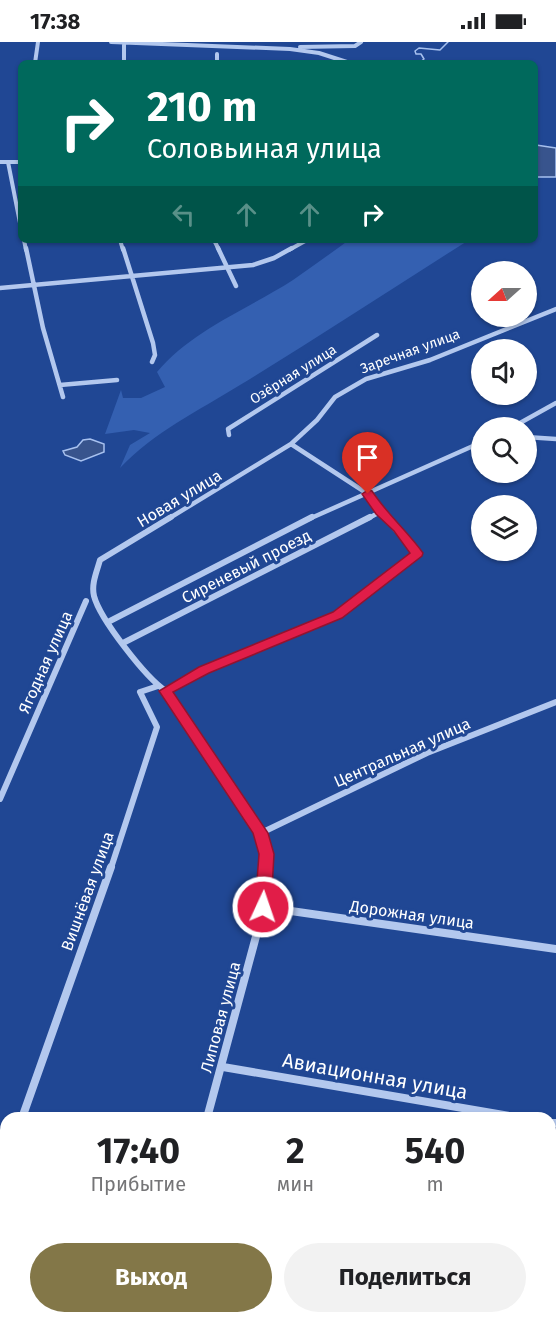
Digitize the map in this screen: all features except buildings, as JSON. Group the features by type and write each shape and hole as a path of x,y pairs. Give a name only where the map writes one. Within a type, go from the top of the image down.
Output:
{"street":[{"path":"35,60 38,42"},
{"path":"111,42 325,47 355,46 361,42"},
{"path":"124,45 124,60"},
{"path":"250,46 318,52 334,60"},
{"path":"217,54 217,60"},
{"path":"0,162 18,162"},
{"path":"8,162 18,213"},
{"path":"25,243 33,285 63,397"},
{"path":"121,243 153,343 155,355 152,362"},
{"path":"215,243 226,269 236,285"},
{"path":"0,288 131,278 253,265 274,258 302,243"},
{"name":"Заречная улица","path":"291,444 317,420 335,397 366,379 430,360 556,309"},
{"name":"Озёрная улица","path":"229,435 228,429 377,335"},
{"path":"60,385 117,380"},
{"path":"531,417 556,403"},
{"path":"537,437 556,439"},
{"path":"165,691 204,670 337,615 417,553 398,529 380,512 368,494 291,444"},
{"name":"Новая улица","path":"93,583 100,560 291,444"},
{"path":"108,622 320,513 368,494 471,447"},
{"name":"Сиреневый проезд","path":"123,643 380,512"},
{"name":"Липовая улица","path":"93,583 94,596 108,622 158,686 165,691 261,833 267,854 263,907 223,1066 209,1112"},
{"name":"Ягодная улица","path":"0,799 86,601"},
{"name":"Вишнёвая улица","path":"24,1112 126,826 157,727 140,692 158,686"},
{"name":"Центральная улица","path":"261,833 427,753 556,702"},
{"name":"Дорожная улица","path":"263,907 556,949"},
{"name":"Авиационная улица","path":"223,1066 487,1112"}],"shaded area":[{"path":"538,145 556,148 556,177 538,177"},
{"path":"345,243 464,243 177,423 147,443 120,468 130,445 150,433 134,430 105,434 121,390 123,398 141,398 165,387 157,372 171,357 221,321 293,280"},
{"path":"90,439 104,444 104,452 81,461 65,455 63,451 77,447 83,440"}],"waterway":[{"path":"423,60 421,54 416,54 415,51 419,48 440,50 448,42"}],"route":[{"path":"263,907 267,854 261,833 165,691 204,670 287,638 337,615 417,553 398,529 380,512 368,494"}]}
